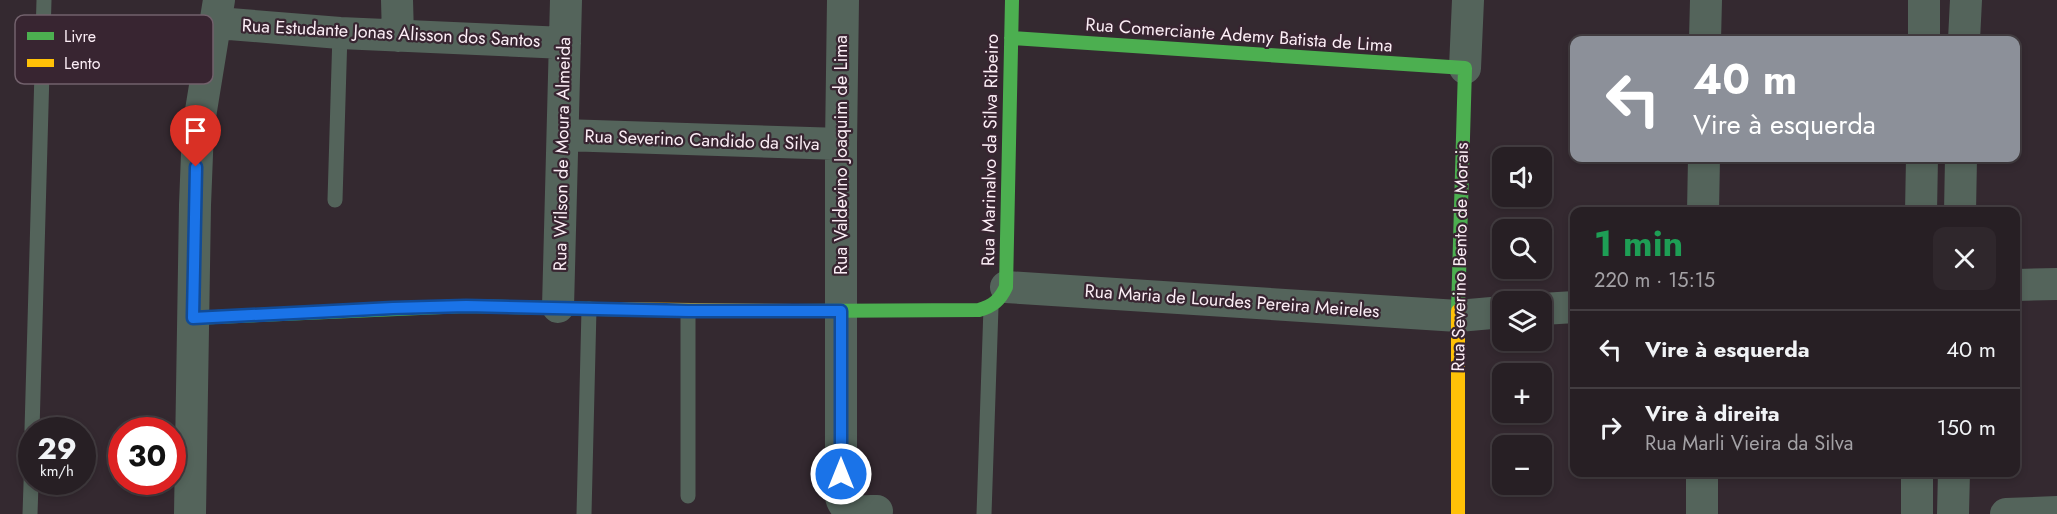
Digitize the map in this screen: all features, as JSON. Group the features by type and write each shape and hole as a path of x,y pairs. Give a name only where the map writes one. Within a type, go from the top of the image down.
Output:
{"street":[{"path":"398,0 398,36"},
{"name":"Rua Wilson de Moura Almeida","path":"558,308 566,0"},
{"name":"Rua Valdevino Joaquim de Lima","path":"843,0 841,497 850,511 877,510"},
{"name":"Rua Marinalvo da Silva Ribeiro","path":"999,298 1012,0"},
{"name":"Rua Severino Bento de Morais","path":"1458,514 1458,316 1468,0"},
{"path":"1706,0 1706,36"},
{"path":"1924,0 1924,36"},
{"path":"1964,36 1966,0"},
{"path":"213,38 218,12"},
{"name":"Rua Estudante Jonas Alisson dos Santos","path":"218,12 340,33 565,43"},
{"name":"Rua Comerciante Ademy Batista de Lima","path":"1011,38 1465,68"},
{"path":"190,514 198,129 205,84"},
{"name":"Rua Severino Candido da Silva","path":"563,135 841,144"},
{"path":"1703,207 1704,162"},
{"path":"1921,207 1922,162"},
{"path":"1960,207 1961,162"},
{"path":"2020,285 2057,284"},
{"path":"193,318 404,307 688,311 979,310 999,298"},
{"name":"Rua Maria de Lourdes Pereira Meireles","path":"999,298 1458,316 1492,313"},
{"path":"1552,308 1570,307"},
{"path":"1702,477 1702,514"},
{"path":"1917,477 1917,514"},
{"path":"1953,514 1954,477"},
{"path":"2006,514 2057,512"}],"lane":[{"path":"44,0 44,15"},
{"path":"335,200 340,33"},
{"path":"32,417 42,84"},
{"name":"Rua Marinalvo da Silva Ribeiro","path":"984,514 999,298"},
{"path":"584,514 589,309"},
{"path":"688,311 688,496"},
{"path":"30,514 31,495"}],"traffic: fast":[{"path":"794,311 979,310 996,302 1001,296 1006,287 1012,0"},
{"path":"1011,38 1465,68 1458,311"},
{"path":"193,318 466,306 597,309"}],"traffic: slow":[{"path":"597,309 794,311"},
{"path":"1458,311 1458,514"}],"route":[{"path":"196,167 193,318 466,306 688,311 841,311 841,474"}]}
